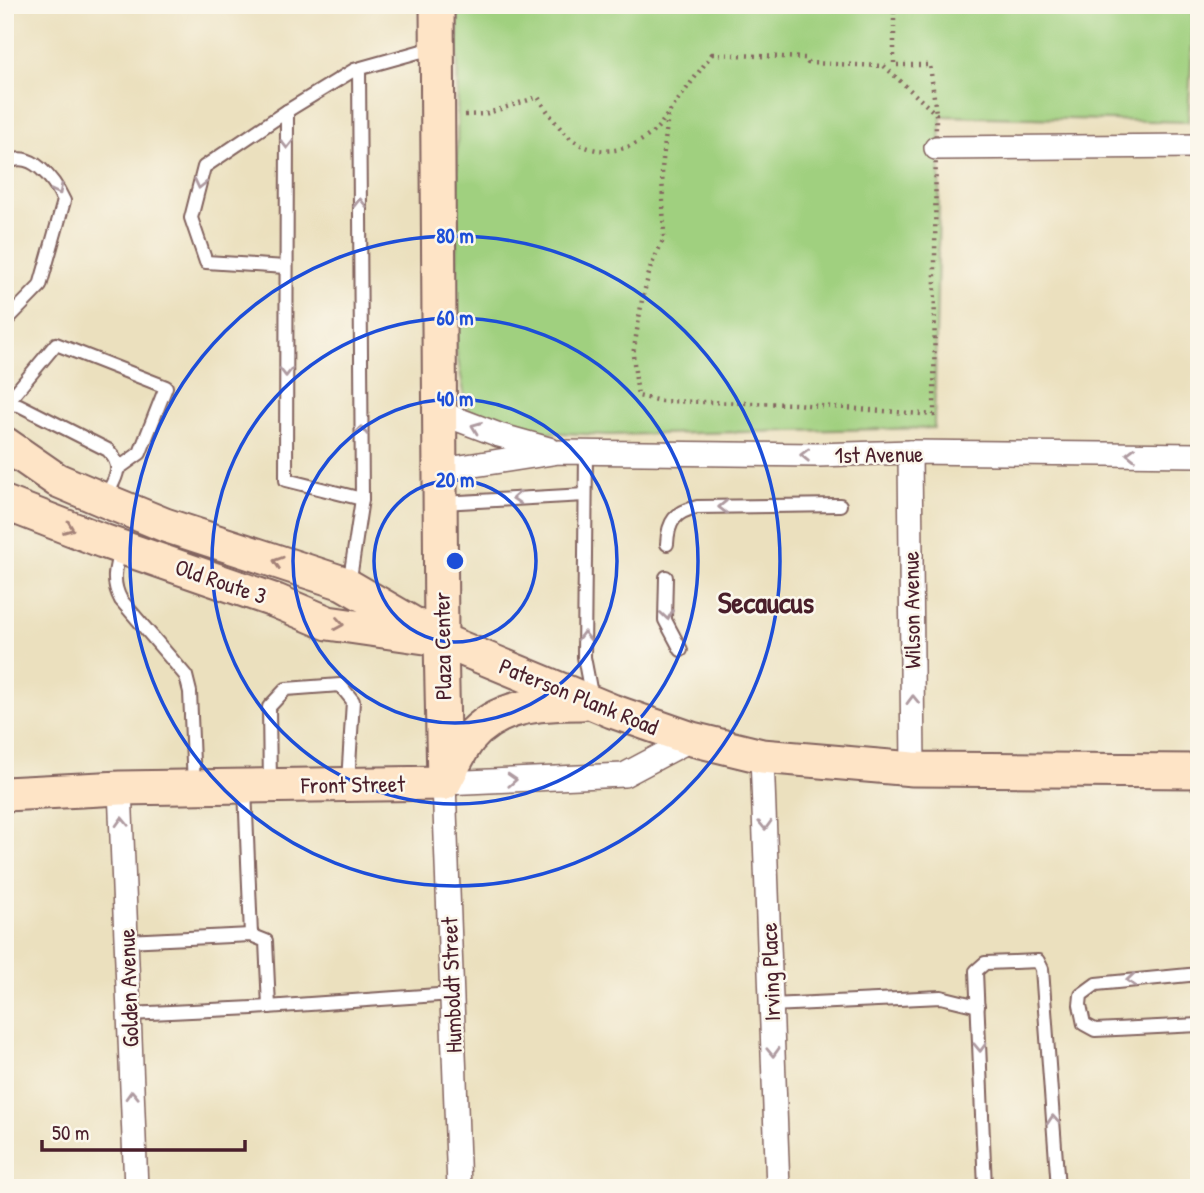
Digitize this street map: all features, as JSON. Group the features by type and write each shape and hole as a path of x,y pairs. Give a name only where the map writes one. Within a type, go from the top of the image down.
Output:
{"main road":[{"name":"Plaza Center","path":"437,5 444,783"},
{"name":"Paterson Plank Road","path":"5,444 57,480 165,525 349,586 441,640 593,703 692,739 762,756 913,769 1199,771"},
{"name":"Old Route 3","path":"5,503 227,583 328,623 441,640"},
{"path":"121,547 165,525"},
{"path":"444,783 469,740 483,726 505,712 541,703 593,703"},
{"name":"Front Street","path":"5,793 120,788 444,783"}],"street":[{"path":"936,148 1199,146"},
{"name":"1st Avenue","path":"441,413 499,435 559,452"},
{"name":"1st Avenue","path":"441,470 559,452 1199,455"},
{"name":"Wilson Avenue","path":"909,452 913,769"},
{"path":"5,466 57,480"},
{"name":"Front Street","path":"444,783 624,775 692,739"},
{"name":"Irving Place","path":"762,756 778,1188"},
{"name":"Humboldt Street","path":"444,783 458,1188"},
{"name":"Golden Avenue","path":"120,788 136,1188"}],"lane":[{"path":"286,267 206,262 191,218 204,167 287,111 359,69 437,47"},
{"path":"349,586 362,499 359,69"},
{"path":"287,111 286,480 362,499"},
{"path":"5,165 16,159 30,161 50,176 64,201 40,286 5,322"},
{"path":"6,404 55,344 166,387 140,453 119,468 104,499"},
{"path":"6,404 19,405 100,444 117,459 119,468"},
{"path":"586,452 584,657 593,703"},
{"path":"441,503 585,495"},
{"path":"667,544 667,531 671,523 682,511 697,507 840,505"},
{"path":"121,547 114,572 114,587 121,600 186,676 190,692 194,787"},
{"path":"666,577 665,620 681,650"},
{"path":"251,935 257,786 269,708 286,689 340,685 353,701 348,784"},
{"path":"126,941 251,935 265,942 269,1007"},
{"path":"985,1188 976,971 985,963 1038,961 1042,969 1058,1188"},
{"path":"1199,974 1096,984 1081,995 1080,1005 1084,1024 1095,1030 1199,1025"},
{"path":"129,1014 452,995"},
{"path":"771,1005 941,998 978,1006"}],"path":[{"path":"668,114 662,169 664,238 651,266 642,300 634,355 638,396 661,401 795,404 934,415 936,114 930,65 894,65 894,5"},
{"path":"436,117 485,114 538,97 553,120 576,142 602,150 628,148 655,131 712,54 805,58 808,63 884,66 936,114"}],"green space":[{"path":"458,5 1194,5 1188,122 941,116 934,428 607,435 517,431 467,409 456,349"}],"district":[{"name":"Secaucus","path":"766,602"}]}
